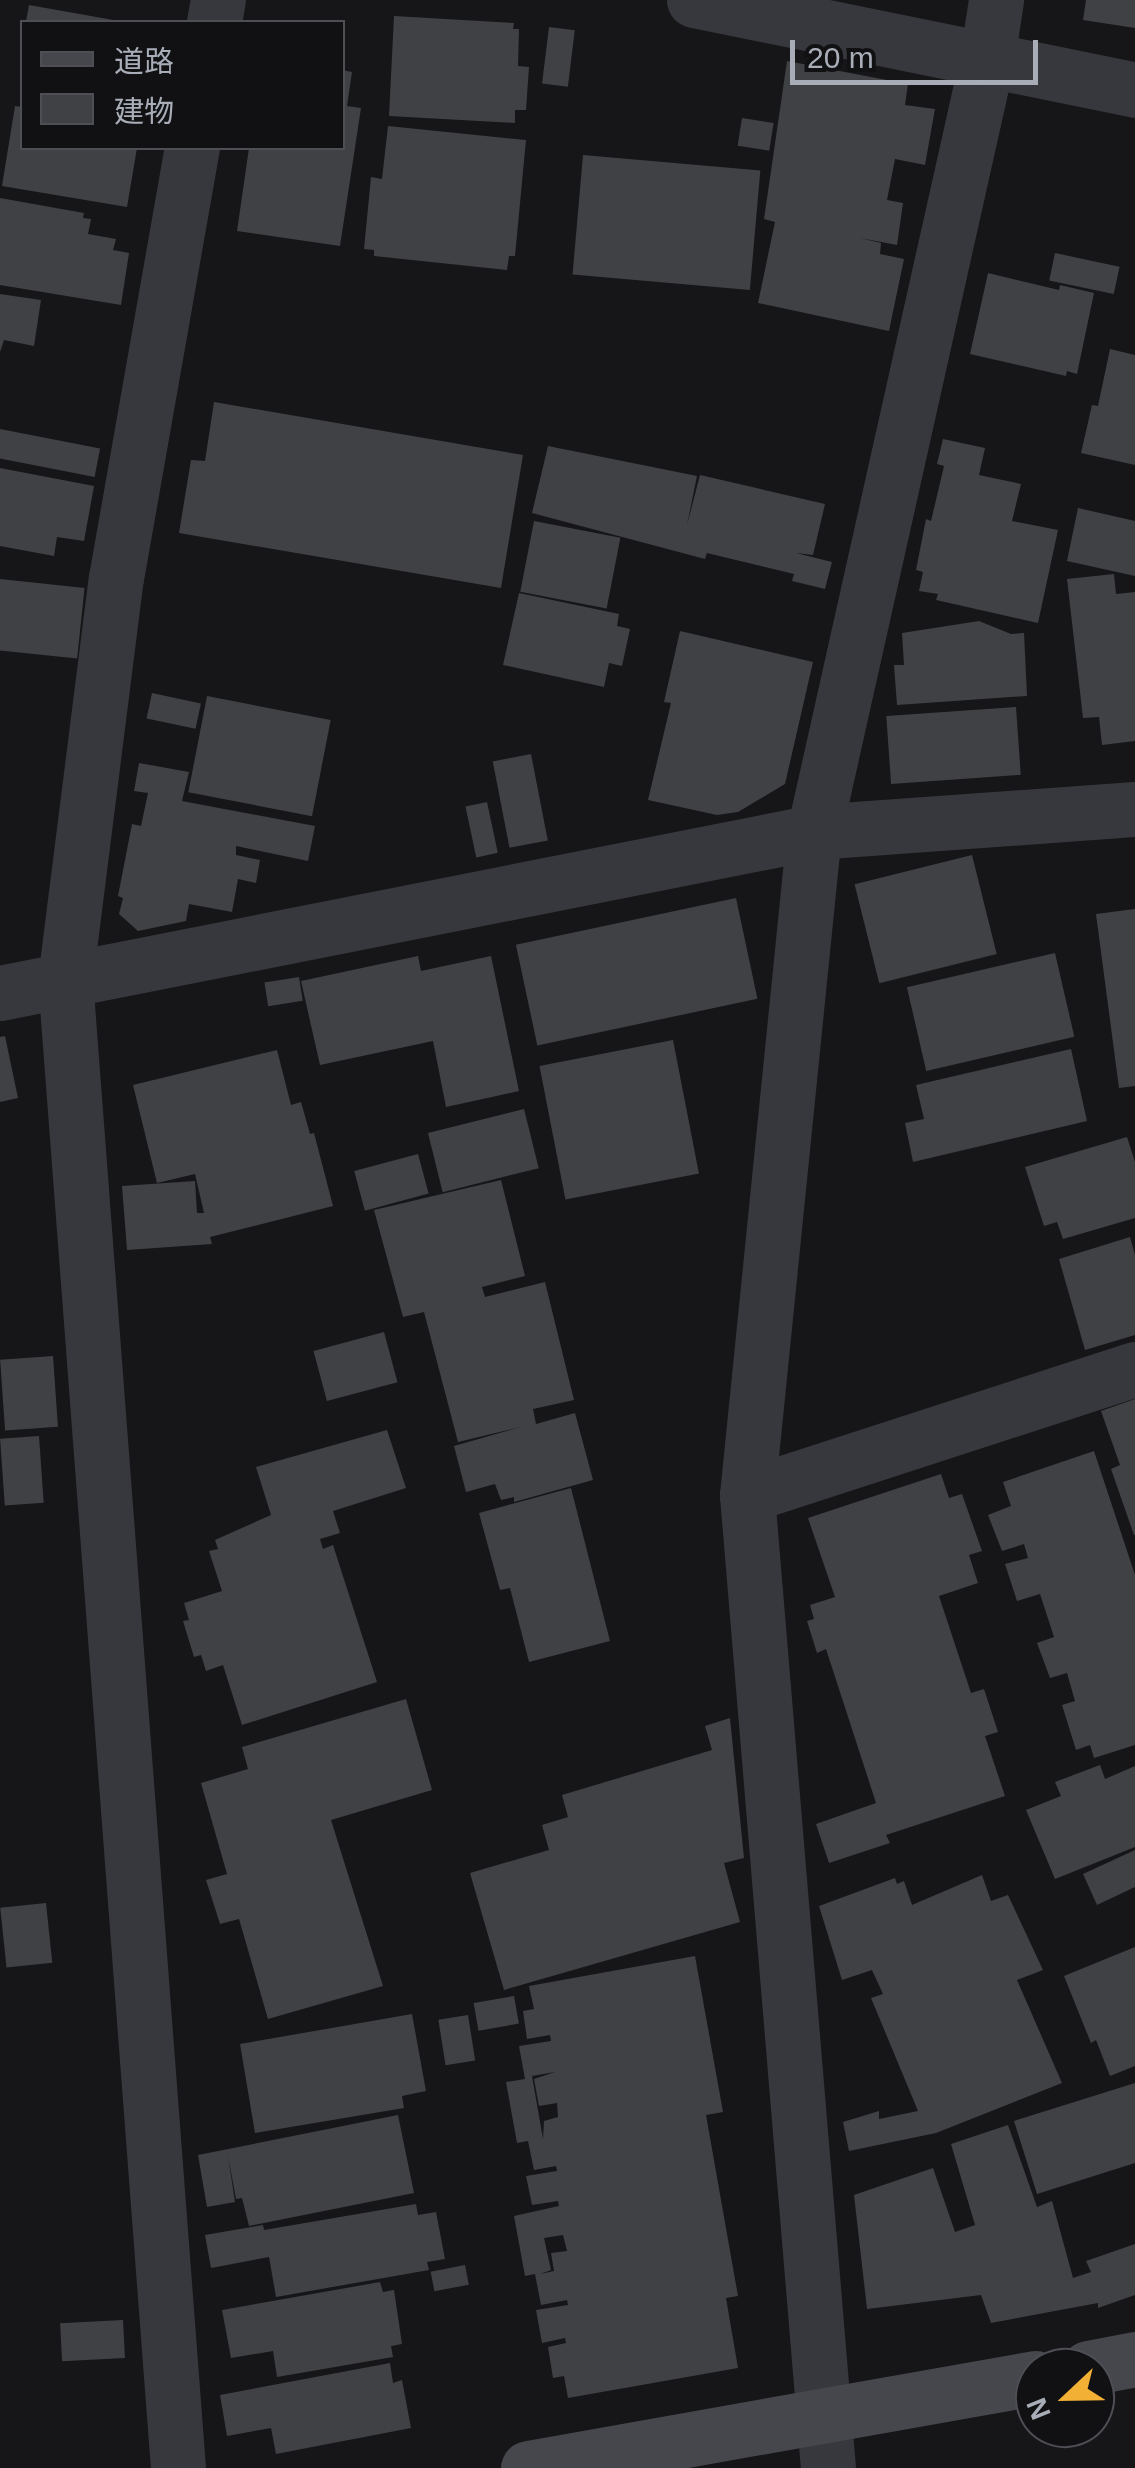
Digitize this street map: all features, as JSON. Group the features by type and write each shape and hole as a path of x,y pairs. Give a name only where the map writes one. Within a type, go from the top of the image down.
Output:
{"street":[{"path":"694,0 1135,90"},
{"path":"826,2442 747,1494 814,832 987,59 996,0"},
{"path":"178,2468 65,980 116,578 192,150"},
{"path":"0,993 814,832 1135,809"},
{"path":"747,1494 1135,1369"},
{"path":"528,2468 826,2442 1015,2384"}],"building":[{"path":"1086,0 1135,0 1135,28 1083,20"},
{"path":"29,5 113,20 26,20"},
{"path":"394,16 514,23 513,29 519,29 518,66 529,67 526,110 515,110 515,123 389,116"},
{"path":"549,27 575,30 568,87 542,84"},
{"path":"787,61 908,84 905,105 935,109 925,165 895,159 887,200 903,203 897,245 860,238 881,243 880,254 904,259 889,331 758,303 775,222 764,219"},
{"path":"345,71 352,72 347,106 361,108 340,246 237,231 249,150 345,150"},
{"path":"15,106 20,107 20,150 137,150 127,207 2,186"},
{"path":"742,118 774,123 769,151 738,146"},
{"path":"388,126 526,140 515,256 509,256 507,270 374,256 374,250 364,249 371,177 382,179"},
{"path":"583,155 760,171 750,290 573,275"},
{"path":"0,198 84,213 83,218 91,219 88,234 116,239 113,250 129,253 121,305 0,285"},
{"path":"1055,253 1120,267 1114,294 1049,280"},
{"path":"988,273 1059,290 1060,285 1094,293 1077,374 1067,371 1066,376 970,354"},
{"path":"0,294 41,300 34,346 4,340 0,352"},
{"path":"1110,349 1135,355 1135,465 1081,453 1092,405 1098,406"},
{"path":"214,402 523,455 501,588 179,533 191,460 205,461"},
{"path":"0,429 100,448 95,477 0,459"},
{"path":"943,439 985,448 979,475 1021,484 1012,521 1058,530 1038,623 936,600 938,594 919,591 923,572 916,570 926,519 931,521 944,466 937,464"},
{"path":"548,446 697,476 687,525 700,475 825,504 813,555 796,553 832,562 825,589 792,581 794,574 707,553 705,559 532,513"},
{"path":"0,468 94,486 84,541 57,537 54,556 0,546"},
{"path":"1078,508 1135,521 1135,576 1067,561"},
{"path":"534,521 620,538 607,608 520,592"},
{"path":"1114,574 1116,594 1135,592 1135,741 1102,745 1099,717 1083,718 1067,579"},
{"path":"0,579 85,588 77,658 0,650"},
{"path":"519,593 619,614 617,626 630,629 622,666 609,663 604,687 503,665"},
{"path":"979,621 1011,634 1024,633 1027,696 897,705 894,665 904,665 902,633"},
{"path":"680,631 813,662 785,784 738,812 717,815 648,800 671,703 664,702"},
{"path":"152,693 201,703 196,729 147,718"},
{"path":"207,696 331,720 312,816 188,792"},
{"path":"1016,707 1021,775 891,784 886,716"},
{"path":"531,754 548,840 510,848 493,761"},
{"path":"139,763 189,772 182,801 315,826 308,861 236,846 236,855 260,860 256,883 238,879 232,912 189,904 186,921 138,931 119,914 123,898 118,896 132,824 141,826 148,793 134,791"},
{"path":"487,802 498,853 476,857 465,807"},
{"path":"972,855 997,954 879,983 855,884"},
{"path":"736,898 757,999 537,1046 516,945"},
{"path":"1135,909 1135,1086 1119,1088 1096,914"},
{"path":"1055,953 1074,1037 926,1071 907,987"},
{"path":"418,956 421,971 491,956 519,1091 446,1107 433,1041 320,1065 301,981"},
{"path":"299,977 303,1001 268,1006 264,982"},
{"path":"5,1036 18,1098 0,1102 0,1037"},
{"path":"673,1040 699,1174 565,1199 539,1066"},
{"path":"1071,1049 1087,1121 913,1162 905,1123 924,1119 916,1085"},
{"path":"277,1050 291,1105 301,1102 310,1134 314,1133 333,1206 210,1237 212,1244 127,1250 122,1186 195,1181 197,1213 204,1213 195,1174 157,1183 133,1085"},
{"path":"524,1109 539,1168 443,1192 428,1133"},
{"path":"1127,1137 1135,1162 1135,1218 1063,1239 1057,1222 1044,1226 1025,1167"},
{"path":"418,1154 429,1194 365,1211 354,1171"},
{"path":"501,1180 525,1276 482,1287 485,1297 545,1282 574,1400 533,1409 536,1424 575,1413 593,1480 514,1502 514,1497 501,1500 495,1484 466,1492 454,1446 524,1426 458,1442 424,1312 403,1317 374,1210"},
{"path":"1130,1237 1135,1255 1135,1335 1085,1350 1059,1259"},
{"path":"384,1332 397,1382 327,1401 313,1351"},
{"path":"53,1356 58,1427 5,1431 0,1360"},
{"path":"1135,1399 1134,1535 1111,1469 1120,1465 1101,1411"},
{"path":"387,1430 406,1488 333,1511 340,1533 320,1539 323,1549 333,1545 377,1682 242,1725 223,1665 206,1671 201,1655 194,1657 183,1621 189,1620 184,1603 222,1591 209,1551 218,1549 215,1540 271,1515 256,1467"},
{"path":"39,1436 44,1503 5,1506 0,1439"},
{"path":"1094,1451 1135,1575 1135,1745 1094,1758 1090,1745 1076,1750 1062,1705 1075,1701 1067,1673 1050,1678 1037,1643 1054,1637 1040,1594 1017,1601 1005,1564 1028,1558 1024,1544 1002,1551 988,1515 1011,1506 1003,1482"},
{"path":"941,1474 949,1498 962,1494 982,1551 969,1555 978,1583 939,1596 971,1693 984,1689 998,1732 985,1736 1005,1796 886,1835 890,1843 829,1863 816,1824 876,1803 826,1649 817,1653 807,1621 814,1619 810,1605 835,1597 808,1518"},
{"path":"571,1488 610,1641 529,1662 510,1588 500,1590 479,1513"},
{"path":"406,1699 432,1790 331,1820 383,1986 268,2019 239,1919 220,1924 206,1880 227,1874 201,1783 248,1769 242,1747"},
{"path":"730,1718 744,1858 724,1863 740,1922 504,1990 470,1873 549,1850 542,1825 568,1817 562,1795 712,1750 705,1726"},
{"path":"1100,1765 1105,1779 1135,1766 1135,1847 1055,1879 1026,1810 1061,1796 1055,1782"},
{"path":"1135,1850 1135,1887 1097,1905 1083,1874"},
{"path":"982,1875 991,1901 1008,1895 1043,1970 1017,1980 1062,2083 936,2133 849,2151 843,2122 879,2111 879,2119 918,2111 871,1998 883,1994 872,1970 842,1980 819,1906 895,1878 897,1884 904,1881 912,1905"},
{"path":"46,1903 52,1963 7,1967 0,1908"},
{"path":"1135,1947 1135,2066 1110,2076 1096,2040 1091,2043 1064,1976"},
{"path":"695,1956 723,2112 706,2115 738,2296 726,2298 738,2368 568,2398 564,2376 553,2378 548,2347 566,2343 565,2338 542,2343 536,2310 568,2305 567,2300 541,2305 535,2274 525,2276 514,2216 559,2206 558,2201 532,2205 526,2176 557,2171 556,2166 534,2170 528,2141 517,2143 506,2082 525,2079 519,2046 551,2041 550,2035 527,2039 523,2011 534,2009 529,1986","holes":["555,2072 534,2079 539,2106 557,2103 558,2117 544,2121 543,2139 532,2076","563,2235 567,2251 551,2253 554,2271 540,2274 551,2270 544,2238"]},
{"path":"514,1996 519,2024 478,2031 474,2003"},
{"path":"412,2014 426,2091 402,2096 404,2108 255,2133 240,2044"},
{"path":"468,2015 475,2060 446,2065 438,2020"},
{"path":"1135,2083 1135,2163 1037,2194 1014,2121"},
{"path":"398,2115 414,2193 249,2226 242,2198 236,2199 228,2156 235,2202 207,2207 198,2155"},
{"path":"1008,2125 1037,2207 1052,2201 1073,2278 1091,2272 1086,2261 1135,2244 1135,2295 1098,2308 1098,2303 991,2323 981,2295 867,2309 854,2195 933,2168 955,2232 975,2225 951,2144"},
{"path":"416,2204 418,2215 436,2212 445,2259 427,2262 429,2270 276,2297 269,2257 211,2268 205,2235 263,2225 264,2230"},
{"path":"465,2265 469,2285 434,2291 431,2272"},
{"path":"380,2282 383,2292 394,2290 402,2344 391,2346 393,2357 277,2377 273,2351 231,2358 222,2310"},
{"path":"123,2320 125,2358 62,2361 60,2323"},
{"path":"390,2363 393,2383 402,2380 411,2428 276,2454 271,2428 227,2436 220,2395"}]}
